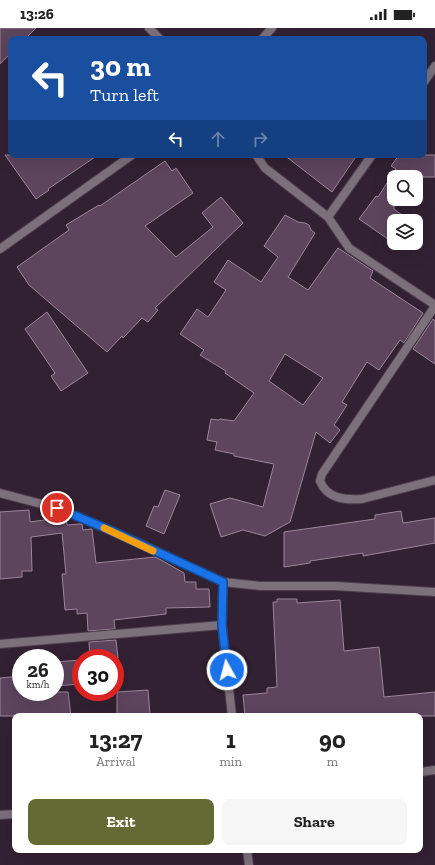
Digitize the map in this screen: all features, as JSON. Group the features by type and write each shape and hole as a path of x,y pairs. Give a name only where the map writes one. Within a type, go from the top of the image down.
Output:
{"street":[{"path":"148,28 157,36"},
{"path":"265,36 272,28"},
{"path":"427,78 435,66"},
{"path":"0,249 128,158"},
{"path":"258,158 265,168 328,217 349,248 435,306 322,474 320,481 326,492 331,495 352,500 362,499 435,480"},
{"path":"328,217 370,158"},
{"path":"0,493 57,508 112,531 223,582 261,586 335,586 435,592"},
{"path":"223,582 222,625 232,713"},
{"path":"0,644 222,625"},
{"path":"423,772 435,770"},
{"path":"0,816 12,814"},
{"path":"247,853 248,865"}],"building":[{"path":"0,28 36,28 28,36 8,36 8,56 0,64"},
{"path":"5,155 8,155 8,158 94,158 48,189 49,190 36,199"},
{"path":"427,155 435,155 435,177 423,177 423,170 396,169 391,166 397,158 427,158"},
{"path":"288,158 355,158 332,192"},
{"path":"165,161 172,171 176,168 193,193 145,226 176,257 213,227 202,213 221,197 243,223 155,308 158,310 148,322 142,318 107,352 29,285 17,267 69,230 66,225 99,205 100,206"},
{"path":"387,183 387,206 394,206 394,209 401,214 387,214 387,238 359,219 376,196 378,197"},
{"path":"285,215 298,222 305,223 309,225 311,230 315,233 288,277 308,290 338,248 373,271 370,278 423,313 404,343 400,340 379,370 367,362 342,402 347,405 334,425 340,430 330,443 316,432 290,522 265,536 243,530 221,537 210,504 230,498 263,507 274,464 234,456 234,454 215,450 217,442 207,440 211,419 234,421 254,393 225,373 226,371 200,355 204,350 180,334 197,309 208,317 226,290 214,282 228,260 261,282 278,257 264,246","holes":["285,354 323,378 303,405 269,381"]},
{"path":"47,312 88,373 61,391 51,376 55,373 25,329"},
{"path":"433,319 435,321 435,364 413,349"},
{"path":"165,490 180,495 164,534 146,526 154,506 158,507"},
{"path":"29,510 30,522 65,517 67,525 82,524 83,530 92,529 96,563 155,557 161,560 184,573 185,582 196,582 196,589 209,589 210,607 166,608 166,614 114,620 115,629 88,631 87,613 77,614 77,609 65,610 62,574 66,574 62,533 31,537 32,571 22,571 22,577 0,579 0,512"},
{"path":"401,511 403,523 435,518 435,543 363,556 363,553 310,561 310,563 284,567 284,532 375,519 375,515"},
{"path":"277,599 297,599 297,603 340,600 344,651 379,647 384,697 435,692 435,716 423,716 423,713 245,713 243,695 267,693 267,688 277,687 273,602 277,602"},
{"path":"116,640 117,649 89,649 89,642"},
{"path":"64,661 72,661 72,685 64,685"},
{"path":"12,677 12,701 64,701 64,692 68,692 71,713 12,713 12,716 0,716 0,678"},
{"path":"148,690 150,713 117,713 117,701 124,701 124,692"}],"slow traffic":[{"path":"104,528 153,551"}],"route":[{"path":"57,508 112,531 159,554 223,582 222,625 227,670"}]}
